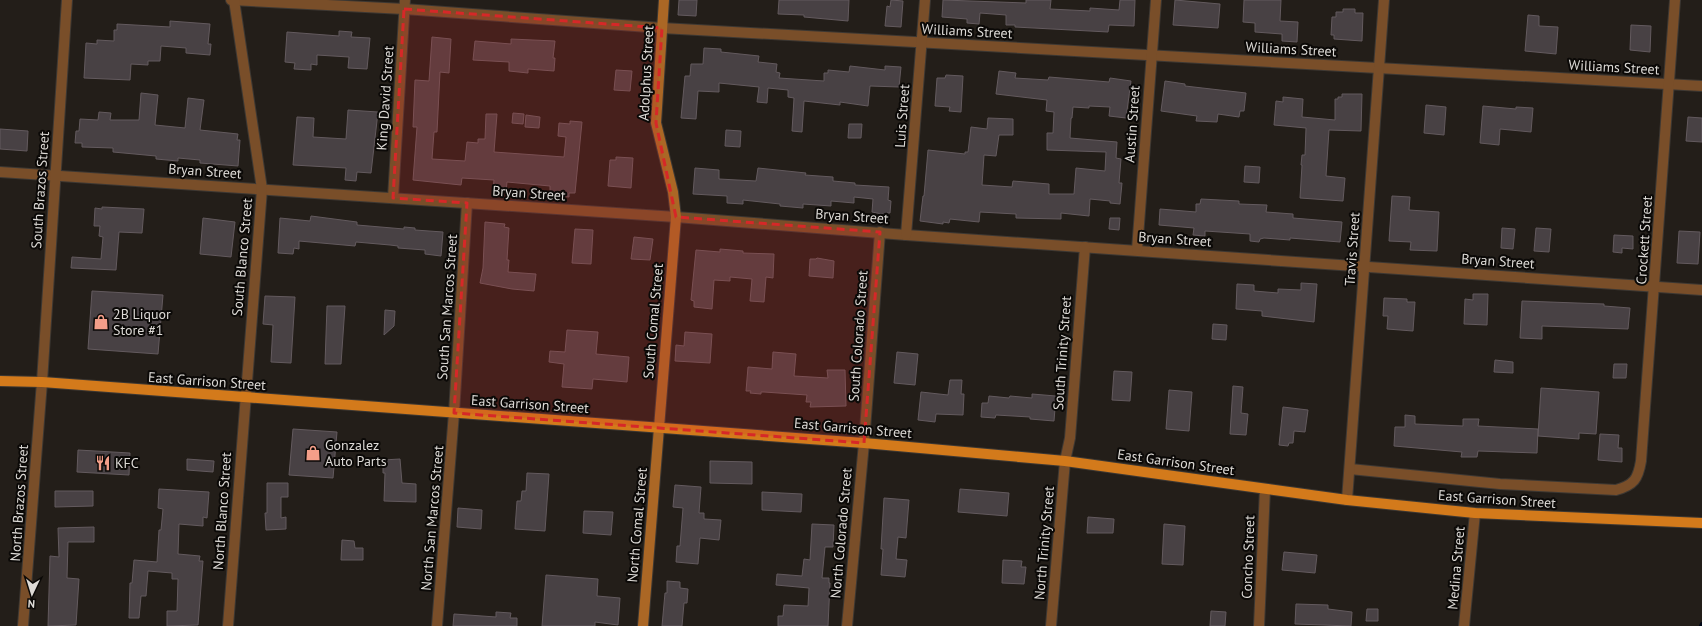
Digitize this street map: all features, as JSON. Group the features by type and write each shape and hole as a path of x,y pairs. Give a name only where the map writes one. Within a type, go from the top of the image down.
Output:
{"main road":[{"name":"East Garrison Street","path":"0,381 42,382 864,442 1065,461 1347,500 1475,513 1702,523"}],"street":[{"name":"South Brazos Street","path":"42,382 67,0"},
{"name":"Williams Street","path":"231,0 405,5 662,28 1702,86"},
{"name":"South Blanco Street","path":"234,0 262,189 245,398"},
{"name":"Adolphus Street","path":"664,0 656,123 673,192 676,217"},
{"name":"Luis Street","path":"906,235 925,0"},
{"name":"Austin Street","path":"1137,250 1156,0"},
{"name":"Travis Street","path":"1347,500 1384,0"},
{"name":"Crockett Street","path":"1350,469 1500,484 1616,490 1627,487 1635,481 1639,473 1641,461 1675,0"},
{"name":"King David Street","path":"393,198 405,5"},
{"name":"Bryan Street","path":"0,172 676,217 906,235 1702,290"},
{"name":"South San Marcos Street","path":"454,413 467,203"},
{"name":"South Comal Street","path":"659,427 676,217"},
{"name":"South Colorado Street","path":"864,442 880,232"},
{"name":"South Trinity Street","path":"1065,461 1070,438 1085,247"},
{"name":"North Brazos Street","path":"23,626 42,382"},
{"name":"North Blanco Street","path":"228,626 245,398"},
{"name":"North San Marcos Street","path":"437,626 454,413"},
{"name":"North Comal Street","path":"642,626 659,427"},
{"name":"North Colorado Street","path":"847,626 864,442"},
{"name":"North Trinity Street","path":"1051,626 1065,461"},
{"name":"Concho Street","path":"1259,626 1265,489"},
{"name":"Medina Street","path":"1464,626 1475,513"}],"highlighted area":[{"path":"404,9 662,28 656,123 676,217 880,232 864,443 454,413 467,203 393,198"}],"building":[{"path":"679,0 697,0 696,16 678,15"},
{"path":"779,0 849,0 848,21 804,17 804,15 778,14"},
{"path":"891,0 903,1 901,27 885,26 887,6 890,7"},
{"path":"943,0 1026,3 1026,0 1051,0 1050,9 1090,11 1090,8 1119,10 1120,0 1135,0 1134,26 1109,25 1108,32 1015,27 1015,25 1006,25 1006,15 980,13 979,24 967,23 967,19 942,17"},
{"path":"1175,0 1220,4 1218,28 1173,25"},
{"path":"1244,0 1281,0 1280,21 1298,22 1297,42 1282,41 1282,34 1255,32 1255,23 1243,22"},
{"path":"1343,9 1355,9 1355,13 1363,13 1362,41 1334,39 1334,35 1331,35 1332,17 1336,17 1336,12 1343,12"},
{"path":"1528,15 1539,16 1539,26 1558,27 1556,54 1525,51"},
{"path":"170,21 210,24 208,44 211,44 210,55 186,53 186,48 161,46 160,61 148,61 148,65 131,64 130,80 84,78 86,43 97,44 97,40 114,41 114,30 117,30 117,24 170,27"},
{"path":"1631,25 1651,26 1650,52 1630,50"},
{"path":"339,31 352,32 351,37 370,38 367,69 348,68 349,57 317,55 317,65 311,64 311,70 294,69 295,63 285,62 287,32 339,36"},
{"path":"432,37 451,39 449,73 440,72 437,132 434,132 432,159 465,161 467,142 478,143 478,139 485,139 486,114 497,114 494,152 564,157 566,137 558,136 559,123 570,124 570,121 582,122 575,193 569,193 569,197 550,195 550,186 507,182 506,192 493,191 494,180 462,178 461,185 413,180 417,127 413,127 415,80 429,81"},
{"path":"511,39 555,41 553,58 555,58 554,71 528,69 528,73 509,71 509,62 473,60 475,41 511,44"},
{"path":"704,48 721,49 721,52 759,56 758,62 777,64 776,72 780,73 779,78 824,81 824,73 828,73 828,70 849,72 850,66 885,70 885,66 901,67 899,87 870,86 868,106 840,102 840,105 804,101 802,132 792,131 794,98 788,97 788,90 768,88 767,103 757,102 759,87 719,83 719,92 698,91 696,119 681,118 685,76 690,76 691,64 703,64"},
{"path":"616,70 632,71 630,91 614,90"},
{"path":"999,71 1016,73 1015,78 1048,80 1049,77 1109,82 1110,78 1131,81 1126,118 1109,116 1110,107 1089,106 1089,108 1073,107 1071,118 1070,138 1117,142 1116,158 1121,159 1119,183 1122,183 1120,204 1110,203 1110,201 1090,199 1089,216 1061,213 1061,219 1016,218 1016,214 980,212 979,222 950,219 949,223 943,222 943,224 920,221 928,150 965,154 965,152 968,152 971,127 987,129 988,118 1013,119 1013,135 999,135 996,156 984,155 982,185 1012,187 1013,181 1049,184 1049,194 1074,194 1076,168 1105,171 1106,152 1047,150 1047,133 1053,133 1054,112 1046,111 1047,100 996,94"},
{"path":"946,75 963,76 961,112 949,111 950,107 935,106 937,78 945,78"},
{"path":"1165,81 1185,84 1185,86 1246,93 1244,111 1240,111 1239,117 1218,114 1217,122 1196,121 1197,116 1161,111"},
{"path":"141,93 158,95 155,125 185,128 188,98 204,100 200,130 238,134 237,140 240,140 238,166 200,163 200,160 178,158 178,161 156,159 156,156 113,152 113,148 82,147 82,143 75,143 76,131 79,131 80,119 98,120 99,112 111,113 110,120 139,120"},
{"path":"1342,94 1362,94 1361,131 1329,130 1326,176 1345,178 1343,201 1300,198 1301,165 1302,155 1305,155 1306,128 1274,125 1276,101 1283,102 1283,97 1303,99 1302,117 1335,120 1335,99 1342,97"},
{"path":"1426,105 1446,107 1444,135 1424,133"},
{"path":"1483,106 1516,109 1516,107 1533,108 1531,132 1500,129 1499,145 1480,143"},
{"path":"348,110 378,112 371,173 357,172 356,181 345,180 346,168 293,165 297,117 314,118 313,137 346,139"},
{"path":"513,113 524,114 523,124 512,123"},
{"path":"526,115 540,117 539,128 525,127"},
{"path":"1688,117 1702,118 1702,142 1686,141"},
{"path":"849,124 862,124 861,138 848,138"},
{"path":"0,129 28,131 27,151 0,149"},
{"path":"726,130 741,131 740,147 725,146"},
{"path":"616,157 633,158 631,188 608,186 610,160 616,160"},
{"path":"1245,166 1260,167 1259,183 1244,182"},
{"path":"695,168 719,170 719,179 756,181 758,168 806,173 805,175 833,177 833,181 855,183 855,185 889,187 888,200 891,201 890,213 887,213 887,215 872,212 873,199 854,197 854,203 831,201 831,206 803,204 803,208 743,200 743,204 727,203 727,196 693,194"},
{"path":"1392,196 1410,197 1409,210 1439,212 1437,251 1410,250 1411,242 1389,241"},
{"path":"1201,199 1239,201 1239,204 1267,205 1266,212 1293,214 1293,218 1342,222 1340,242 1290,238 1290,240 1264,238 1260,239 1259,242 1250,241 1250,234 1205,231 1205,236 1193,235 1194,228 1159,225 1160,209 1196,212 1196,204 1200,204"},
{"path":"102,207 144,209 142,233 119,232 116,270 71,268 72,257 101,259 103,237 99,236 100,226 94,226 95,208 102,209"},
{"path":"311,216 357,222 357,225 404,229 404,227 415,228 415,230 443,232 441,256 425,254 425,250 356,242 355,246 299,241 299,249 294,248 293,254 278,253 280,218 310,221"},
{"path":"203,218 235,222 231,257 200,254"},
{"path":"1110,218 1120,218 1119,230 1109,229"},
{"path":"485,222 505,224 504,227 509,228 507,260 509,260 508,272 536,274 534,291 512,289 480,283 483,268"},
{"path":"1502,228 1515,229 1513,249 1501,248"},
{"path":"1536,228 1551,229 1549,252 1534,251"},
{"path":"575,229 593,230 591,264 572,263"},
{"path":"1679,231 1700,232 1698,264 1677,263"},
{"path":"1614,235 1633,236 1633,249 1622,248 1622,253 1613,252"},
{"path":"634,237 653,239 650,260 631,259"},
{"path":"720,249 743,251 743,253 774,254 773,278 766,277 764,302 750,301 752,279 730,277 730,281 714,280 712,309 694,307 694,301 691,300 696,250 720,252"},
{"path":"817,258 834,261 833,278 809,276 810,259"},
{"path":"1301,283 1317,284 1314,322 1262,316 1262,311 1236,309 1237,284 1254,285 1254,291 1278,293 1278,289 1301,290"},
{"path":"92,291 163,295 158,354 88,349"},
{"path":"1473,294 1488,294 1487,325 1464,324 1465,299 1473,300"},
{"path":"265,296 295,297 291,363 271,362 273,325 263,324"},
{"path":"1384,298 1407,299 1407,302 1415,302 1413,331 1387,329 1388,316 1383,316"},
{"path":"1522,301 1604,304 1604,306 1630,308 1628,329 1542,326 1542,339 1520,338"},
{"path":"327,306 345,306 341,364 325,364"},
{"path":"385,310 395,311 394,326 384,335"},
{"path":"1213,324 1227,325 1226,340 1212,339"},
{"path":"567,330 598,332 596,354 629,357 627,382 593,379 592,389 562,387 564,364 549,362 550,351 565,352"},
{"path":"685,332 712,334 710,363 675,361 676,345 684,346"},
{"path":"773,352 796,354 794,376 828,378 827,370 845,370 846,406 810,407 811,402 806,402 807,395 764,392 761,392 761,394 746,391 748,367 772,369"},
{"path":"897,352 918,354 915,385 894,383"},
{"path":"1495,360 1513,362 1513,373 1494,372"},
{"path":"1614,364 1627,364 1626,378 1613,378"},
{"path":"1114,371 1132,372 1130,401 1112,400"},
{"path":"950,380 962,380 961,394 964,394 963,415 936,414 935,422 918,420 921,392 948,395"},
{"path":"1233,386 1243,387 1241,413 1248,414 1246,435 1230,434"},
{"path":"1541,388 1599,392 1596,434 1579,433 1579,439 1538,436"},
{"path":"1169,390 1192,392 1189,431 1166,429"},
{"path":"1032,394 1056,396 1054,421 1030,419 1030,417 996,415 995,418 981,417 982,403 988,403 989,396 1032,398"},
{"path":"1283,407 1308,410 1305,432 1294,431 1293,443 1289,443 1288,446 1279,445"},
{"path":"1405,415 1415,416 1415,424 1463,426 1463,419 1479,419 1478,426 1538,429 1537,453 1478,451 1477,457 1461,457 1462,452 1394,446 1395,427 1405,427"},
{"name":"Gonzalez Auto Parts","path":"293,429 337,432 333,478 289,475"},
{"path":"1600,434 1619,435 1618,448 1622,448 1622,462 1598,460"},
{"name":"KFC","path":"78,450 130,453 129,475 77,472"},
{"path":"187,459 214,461 213,472 187,470"},
{"path":"400,459 402,483 416,484 416,502 384,501 385,473 383,473 383,460"},
{"path":"710,461 752,462 752,484 710,483"},
{"path":"527,473 549,474 545,531 515,529 517,501 521,501 522,491 526,491"},
{"path":"267,483 288,483 288,497 281,497 281,518 286,517 286,529 266,530 265,513 267,513"},
{"path":"675,485 701,487 699,513 704,513 704,519 721,520 719,540 700,538 698,564 676,562 677,546 680,546 683,508 673,507"},
{"path":"159,489 209,492 207,518 203,517 203,526 179,524 178,554 200,556 199,561 203,561 198,625 167,626 167,611 177,611 178,579 172,579 172,573 148,571 146,596 141,596 139,618 129,618 130,583 132,583 134,560 157,562 159,530 161,530 163,509 158,508"},
{"path":"960,489 1009,493 1007,516 958,512"},
{"path":"55,491 93,491 93,506 55,507"},
{"path":"762,492 802,494 801,512 762,510"},
{"path":"884,498 909,500 906,538 898,537 896,559 907,560 905,577 881,575"},
{"path":"458,508 482,510 481,529 457,527"},
{"path":"584,511 613,512 611,535 583,533"},
{"path":"1088,517 1114,519 1113,533 1087,533"},
{"path":"812,524 834,525 833,547 825,547 822,578 829,578 830,583 828,626 778,626 778,616 783,616 784,605 808,606 809,588 776,585 777,574 802,576 804,559 810,560"},
{"path":"1164,524 1185,526 1183,565 1162,564"},
{"path":"94,527 94,542 68,542 67,578 79,579 76,625 48,626 50,556 59,557 58,528"},
{"path":"342,540 354,541 355,548 363,548 363,560 341,560"},
{"path":"1284,552 1317,555 1315,573 1282,570"},
{"path":"1003,560 1022,561 1021,567 1026,567 1024,584 1002,583"},
{"path":"546,575 598,579 597,596 620,598 618,625 595,622 595,626 542,626"},
{"path":"667,581 680,582 680,588 688,589 687,603 684,603 682,626 662,626 665,593 667,593"},
{"path":"1296,604 1328,605 1328,609 1352,612 1351,626 1295,624"},
{"path":"1367,609 1378,609 1378,621 1366,621"},
{"path":"1211,611 1226,612 1225,626 1210,626"},
{"path":"496,612 511,613 510,618 517,618 517,626 453,626 454,614 496,617"}],"place":[{"name":"2B Liquor Store #1","path":"101,322"},
{"name":"Gonzalez Auto Parts","path":"313,453"},
{"name":"KFC","path":"103,463"}]}
